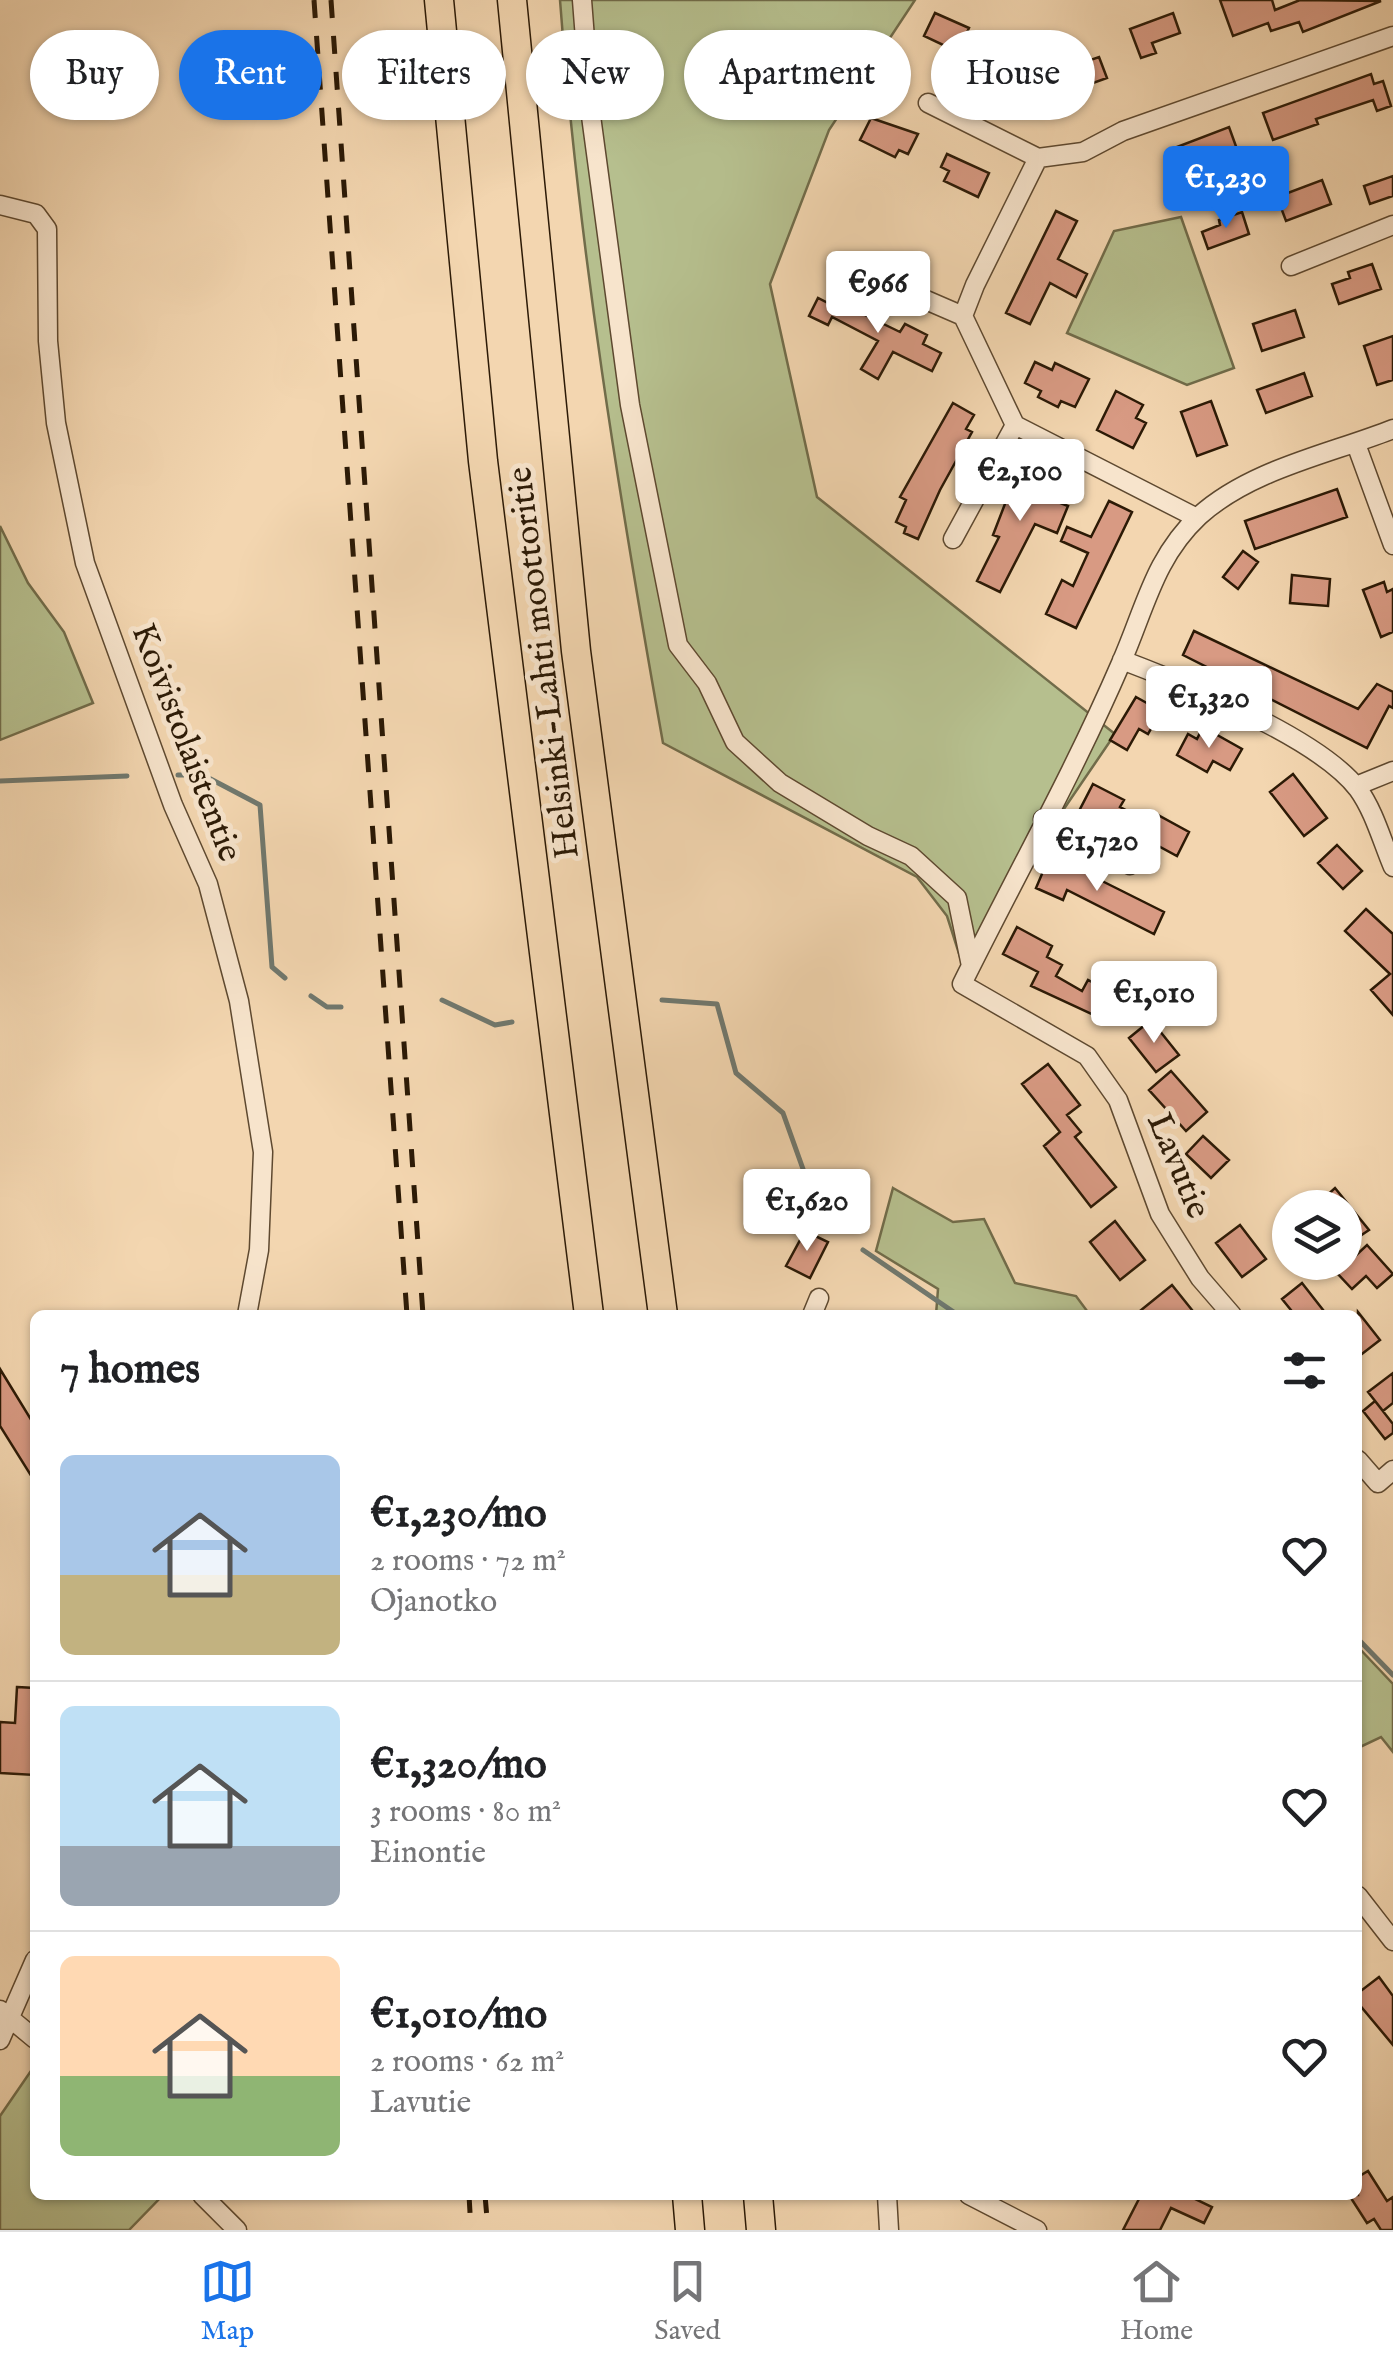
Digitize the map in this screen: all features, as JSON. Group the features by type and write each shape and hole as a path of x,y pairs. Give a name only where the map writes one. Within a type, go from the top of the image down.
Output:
{"highway":[{"name":"Helsinki-Lahti moottoritie","path":"439,0 483,460 589,1310"},
{"name":"Helsinki-Lahti moottoritie","path":"512,0 576,651 662,1310"},
{"path":"687,2200 690,2230"},
{"path":"758,2200 761,2230"}],"street":[{"path":"582,0 591,116 630,405 678,645 707,683 735,742 780,783 868,836 911,856 956,898 971,966"},
{"path":"928,103 1038,158 1083,152 1124,131 1393,36"},
{"path":"964,316 975,285 1038,158"},
{"name":"Koivistolaistentie","path":"9,206 36,214 48,230 48,341 56,423 85,563 173,805 208,884 239,1002 262,1152 259,1250 248,1310"},
{"path":"1291,266 1393,225"},
{"path":"852,268 964,316 1015,425 1198,518"},
{"path":"953,539 1015,425"},
{"path":"971,966 1122,660 1142,603 1165,557 1198,518 1224,496 1393,429"},
{"path":"1356,444 1393,544"},
{"path":"1122,660 1314,750 1356,786 1393,866"},
{"path":"1356,786 1393,771"},
{"path":"1043,820 1130,865"},
{"name":"Lavutie","path":"971,966 962,984 1087,1056 1118,1100 1160,1214 1200,1278 1228,1310"},
{"path":"1362,1465 1378,1483 1393,1470"},
{"path":"1362,1901 1393,1942"},
{"path":"0,2040 5,2015 30,1969"},
{"path":"5,2015 30,2035"},
{"path":"207,2200 238,2230"},
{"path":"887,2200 889,2230"},
{"path":"979,2200 1037,2230"}],"green space":[{"path":"560,0 915,0 895,30 684,30 684,120 836,120 770,284 817,497 1115,734 961,960 947,916 917,877 663,743 602,373 571,120 664,120 664,30 563,30"},
{"path":"1181,217 1234,368 1187,385 1067,333 1114,231"},
{"path":"0,526 28,583 64,632 93,703 0,740"},
{"path":"893,1188 953,1222 984,1219 1015,1283 1076,1296 1086,1310 936,1310 938,1289 876,1251"},
{"path":"1362,1651 1393,1684 1393,1752 1381,1737 1362,1746"},
{"path":"30,2072 30,2200 158,2200 129,2230 0,2230 0,2116"}],"building":[{"path":"1220,0 1272,0 1275,10 1300,0 1381,1 1303,32 1299,22 1271,31 1268,23 1233,36"},
{"path":"935,13 969,28 931,30 931,39 924,36"},
{"path":"1173,13 1180,33 1152,43 1156,53 1141,58 1130,29"},
{"path":"1099,57 1107,78 1095,82 1095,58"},
{"path":"1371,74 1374,84 1383,81 1391,106 1377,111 1373,100 1316,119 1318,124 1273,140 1263,113"},
{"path":"870,120 918,134 908,154 899,150 895,157 860,140"},
{"path":"1229,127 1242,163 1219,171 1214,157 1194,164 1192,156 1173,163 1169,150"},
{"path":"947,154 989,173 978,197 944,181 949,171 941,167"},
{"path":"1393,176 1393,196 1370,204 1364,186"},
{"path":"1322,180 1331,204 1286,221 1277,197"},
{"path":"1056,211 1077,221 1058,259 1087,274 1076,297 1050,283 1030,324 1006,313"},
{"path":"1242,212 1249,234 1208,249 1202,232 1220,225 1219,220"},
{"path":"1372,264 1381,289 1339,304 1332,284 1350,278 1348,272"},
{"path":"840,294 869,309 865,315 900,332 905,324 927,335 923,344 941,353 932,371 893,352 878,379 861,369 878,341 832,317 828,325 809,316 818,298 834,306"},
{"path":"1295,310 1304,337 1262,351 1253,324"},
{"path":"1393,336 1393,380 1377,385 1364,346"},
{"path":"1035,362 1052,370 1055,363 1089,379 1075,407 1061,401 1058,407 1038,397 1041,391 1025,383"},
{"path":"1304,373 1312,396 1266,413 1257,390"},
{"path":"1116,391 1143,405 1136,418 1146,423 1133,448 1097,430"},
{"path":"1211,401 1227,445 1197,456 1181,412"},
{"path":"953,403 974,415 966,429 972,432 918,539 904,533 906,527 896,522 906,500 900,497"},
{"path":"1020,465 1050,479 1043,496 1068,506 1057,533 1035,524 1000,592 977,581 999,537 993,535"},
{"path":"1337,489 1347,517 1255,549 1245,521"},
{"path":"1109,501 1132,512 1076,628 1046,614 1062,580 1073,586 1088,553 1061,541 1067,527 1091,537"},
{"path":"1243,551 1258,562 1238,589 1223,577"},
{"path":"1292,575 1330,579 1328,606 1290,603"},
{"path":"1384,582 1387,592 1393,589 1393,632 1381,637 1363,590"},
{"path":"1194,631 1358,709 1377,684 1393,692 1393,708 1389,706 1367,748 1183,655"},
{"path":"1136,697 1161,711 1148,734 1139,729 1127,750 1110,740"},
{"path":"1203,727 1242,749 1230,770 1213,761 1207,772 1177,755 1188,734 1197,739"},
{"path":"1293,774 1327,818 1304,836 1270,792"},
{"path":"1093,784 1124,800 1120,807 1151,823 1156,814 1189,832 1177,856 1123,827 1119,834 1078,813"},
{"path":"1337,845 1362,871 1343,889 1318,863"},
{"path":"1050,855 1164,912 1154,934 1067,890 1063,900 1036,888"},
{"path":"1366,909 1393,934 1393,1015 1371,990 1390,974 1345,931"},
{"path":"1017,927 1052,946 1047,957 1062,965 1056,976 1082,991 1088,980 1122,998 1109,1022 1031,986 1038,972 1003,954"},
{"path":"1151,1020 1179,1055 1156,1072 1129,1038"},
{"path":"1048,1064 1080,1105 1067,1115 1081,1132 1075,1137 1116,1187 1091,1207 1044,1146 1060,1132 1022,1084"},
{"path":"1171,1071 1207,1112 1186,1131 1149,1090"},
{"path":"1203,1136 1229,1160 1211,1178 1186,1154"},
{"path":"1115,1221 1145,1260 1120,1280 1090,1242"},
{"path":"1240,1225 1266,1259 1242,1277 1216,1243"},
{"path":"805,1231 828,1242 810,1278 786,1266"},
{"path":"1367,1245 1393,1274 1377,1288 1366,1276 1362,1280 1362,1250"},
{"path":"1344,1280 1362,1280 1352,1289"},
{"path":"1302,1283 1323,1310 1291,1310 1282,1299"},
{"path":"1172,1285 1192,1310 1141,1310"},
{"path":"1362,1317 1380,1340 1362,1354"},
{"path":"0,1369 30,1418 30,1474 0,1426"},
{"path":"1393,1373 1393,1403 1383,1411 1368,1392"},
{"path":"1375,1401 1393,1424 1393,1433 1385,1439 1363,1411"},
{"path":"17,1687 30,1688 30,1775 0,1773 0,1722 15,1723"},
{"path":"1379,1977 1393,1996 1393,2045 1362,2008 1362,1990"},
{"path":"1368,2171 1387,2201 1393,2197 1393,2230 1381,2230 1374,2219 1367,2223 1352,2200 1362,2200 1362,2175"},
{"path":"1138,2200 1197,2200 1212,2207 1204,2223 1171,2208 1160,2230 1123,2230"}],"waterway":[{"path":"178,775 203,775 260,805 272,967 285,978"},
{"path":"0,781 127,776"},
{"path":"311,996 327,1007 341,1007"},
{"path":"442,1000 495,1025 512,1022"},
{"path":"662,1000 717,1004 736,1073 783,1113 818,1211"},
{"path":"863,1250 951,1310"},
{"path":"1362,1643 1393,1675"}],"railway":[{"path":"314,0 407,1310"},
{"path":"331,0 423,1310"},
{"path":"469,2200 471,2230"},
{"path":"485,2200 488,2230"}]}
